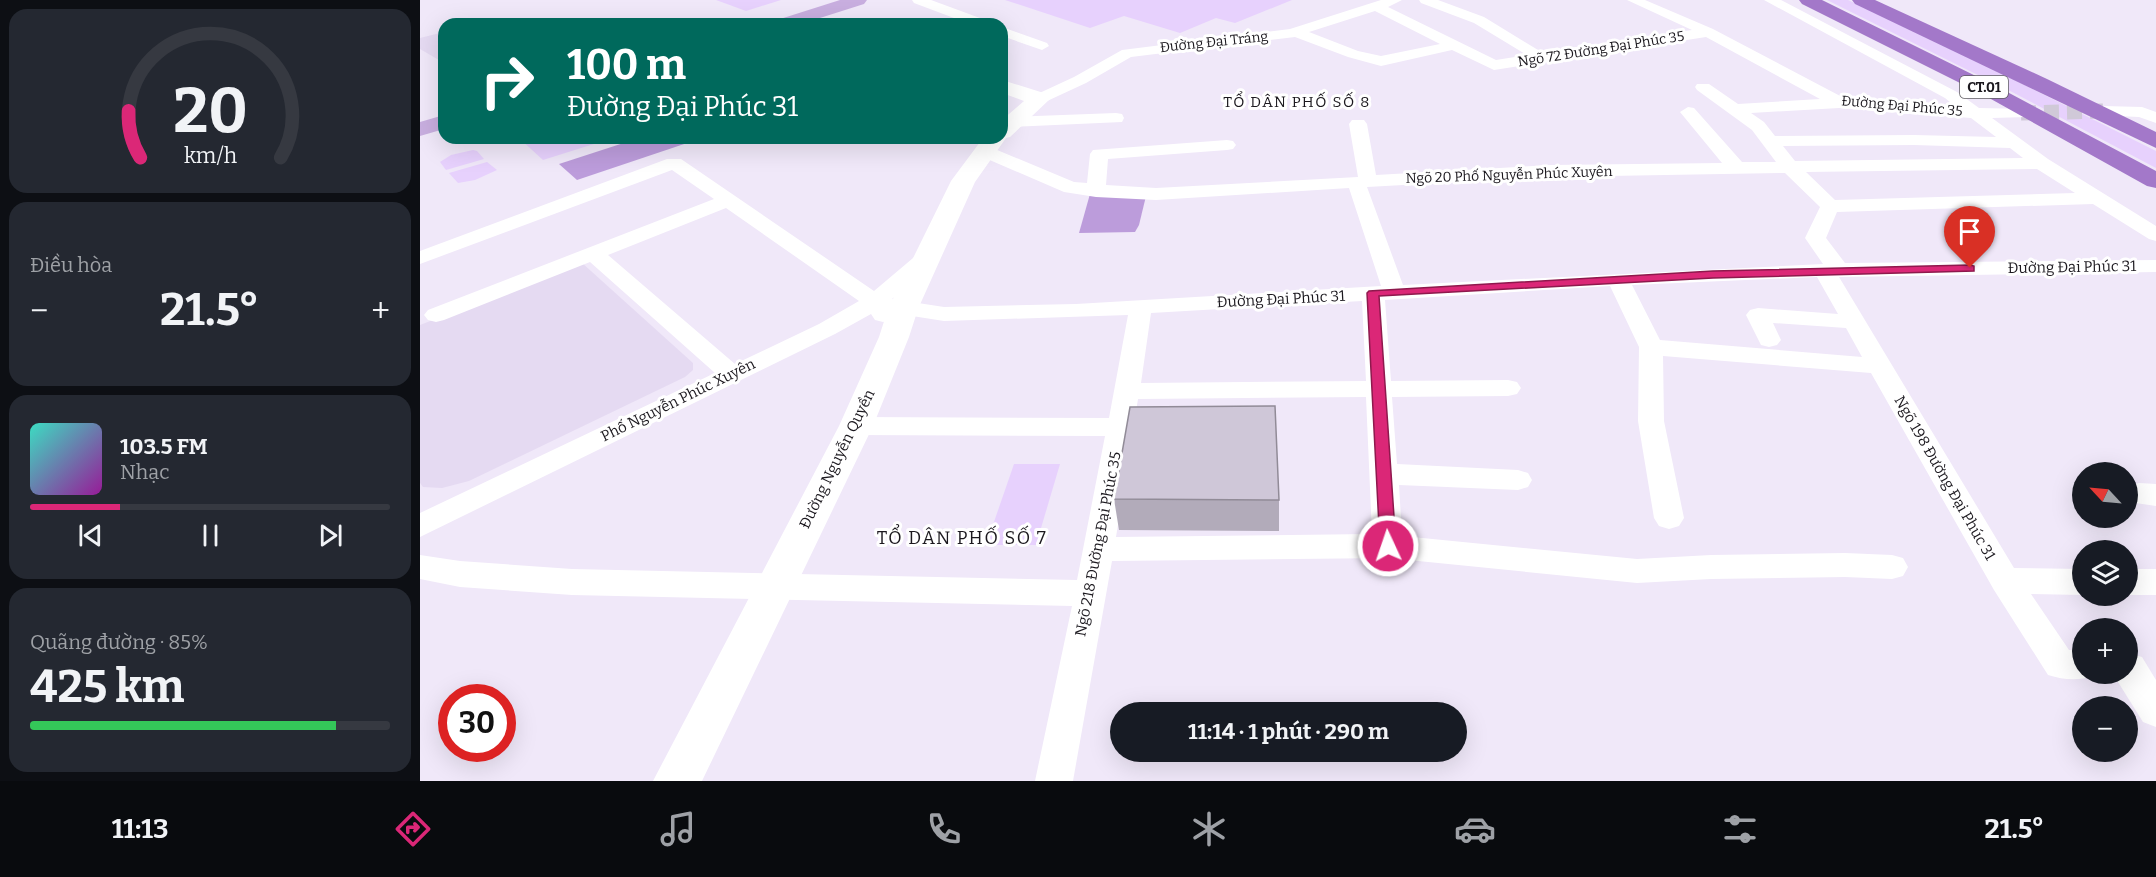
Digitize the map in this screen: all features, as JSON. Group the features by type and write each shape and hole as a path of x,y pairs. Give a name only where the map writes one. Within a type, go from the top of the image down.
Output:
{"highway":[{"name":"CT.01","path":"1808,0 1999,95 2156,182"},
{"name":"CT.01","path":"1861,0 2040,83 2156,141"}],"main road":[{"path":"803,18 858,0"},
{"path":"420,129 438,124"}],"street":[{"path":"919,0 967,18"},
{"name":"Đường Đại Tráng","path":"1039,99 1080,80 1127,53 1296,32 1395,0"},
{"path":"1426,0 1479,20 1543,59"},
{"name":"Đường Đại Phúc 35","path":"1634,0 1708,32 1840,103 1975,113 2041,163 2156,235"},
{"path":"1771,0 1951,94 1975,113 2021,113"},
{"path":"1376,6 1455,45"},
{"path":"1296,32 1353,54 1381,61 1455,45"},
{"name":"Ngõ 72 Đường Đại Phúc 35","path":"1455,45 1494,65 1708,32"},
{"path":"1008,33 1042,46"},
{"path":"1008,48 1026,40"},
{"path":"1703,87 1758,126 1790,167 1830,206 2099,198"},
{"path":"1008,88 1039,99"},
{"name":"Đường Nguyễn Quyền","path":"1008,127 1039,99"},
{"path":"1734,109 1840,103"},
{"path":"2103,111 2134,112 2156,118"},
{"path":"1688,112 1737,168"},
{"path":"1008,134 1116,117"},
{"path":"1358,124 1362,182 1383,292 1379,388 1388,546"},
{"path":"1770,141 1914,140 2016,143"},
{"name":"Ngõ 20 Phố Nguyễn Phúc Xuyên","path":"1008,143 1071,188 1156,194 1551,171 2041,163"},
{"name":"Đường Nguyễn Quyền","path":"677,781 856,426 891,316 927,258 963,181 992,144"},
{"path":"1096,191 1099,154 1227,144"},
{"path":"420,258 674,163 891,316"},
{"path":"436,315 727,201"},
{"path":"1830,206 1815,238 1834,263 1831,270"},
{"path":"594,254 731,374"},
{"name":"Đường Đại Phúc 31","path":"891,316 1141,307 1618,279 1831,270 2156,266"},
{"name":"Ngõ 198 Đường Đại Phúc 31","path":"1831,270 1828,277 2005,581 2060,664 2072,665"},
{"path":"1618,279 1651,347 1651,421 1669,518"},
{"name":"Ngõ 218 Đường Đại Phúc 35","path":"1054,781 1099,549 1141,307"},
{"path":"1769,340 1758,315 1854,321"},
{"name":"Phố Nguyễn Phúc Xuyên","path":"420,526 827,329 891,316"},
{"path":"1651,347 1880,366"},
{"path":"1126,391 1508,388"},
{"path":"856,426 1120,427"},
{"path":"1384,474 1518,480"},
{"path":"1099,549 1388,546 1637,571 1822,566 1892,567"},
{"path":"422,571 572,582 1089,593"},
{"path":"2005,581 2072,582"},
{"path":"2138,582 2156,582"},
{"path":"2138,681 2156,711"}],"shaded area":[{"path":"716,0 781,0 746,11"},
{"path":"1005,0 1292,0 1235,23 1216,18 1180,33 1124,16 1090,28"},
{"path":"1827,0 1848,0 1933,39 2156,151 2156,168 2014,93"},
{"path":"438,34 438,60 420,49 420,38"},
{"path":"526,144 594,144 543,160"},
{"path":"621,144 684,144 577,180 559,164"},
{"path":"473,150 484,159 446,170 440,162 451,155"},
{"path":"487,162 497,170 475,180 458,183 449,173"},
{"path":"1090,194 1146,196 1135,232 1079,233"},
{"path":"581,262 693,363 693,370 685,377 469,481 442,488 423,487 420,483 420,325"},
{"path":"1014,464 1060,464 1036,545 986,545"}],"building":[{"path":"1275,406 1279,500 1114,499 1130,407"}],"tunnel":[{"path":"2021,113 2103,111"}],"district":[{"name":"TỔ DÂN PHỐ SỐ 8","path":"1297,102"},
{"name":"TỔ DÂN PHỐ SỐ 7","path":"962,538"}],"route":[{"path":"1388,546 1373,293 1831,270 1970,268"}]}
